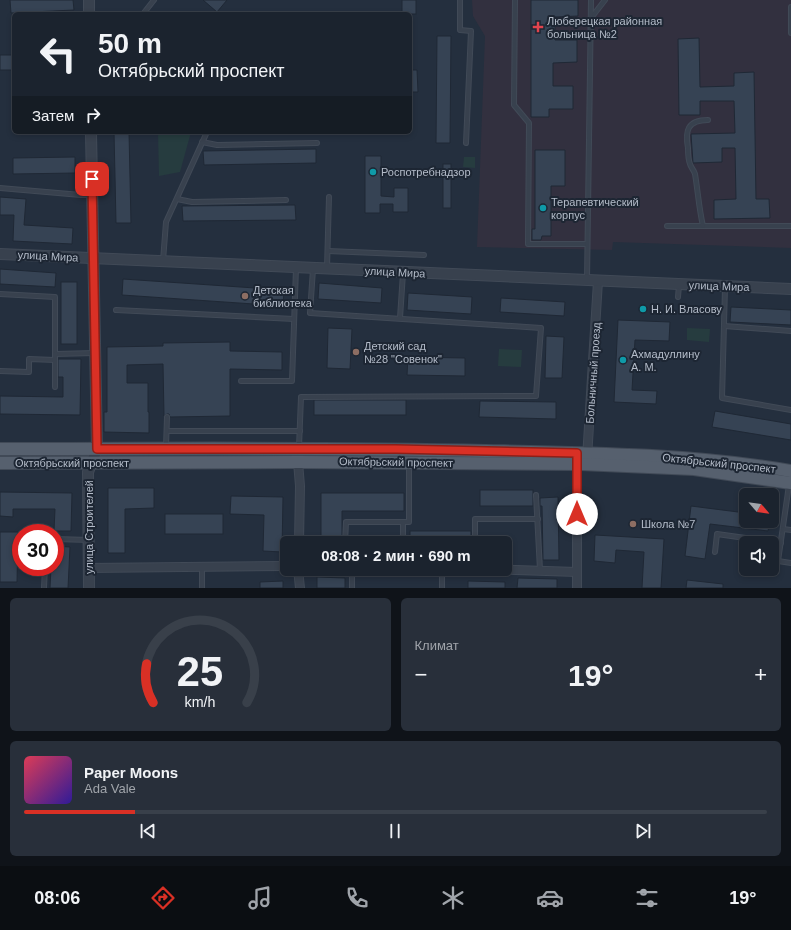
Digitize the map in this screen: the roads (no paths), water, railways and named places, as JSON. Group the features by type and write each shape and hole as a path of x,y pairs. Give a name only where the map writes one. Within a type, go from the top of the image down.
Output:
{"main road":[{"name":"Октябрьский проспект","path":"0,449 396,449 582,459 694,469 790,483"},
{"name":"Октябрьский проспект","path":"0,464 408,462 696,458 791,470"}],"street":[{"path":"89,0 89,12"},
{"name":"улица Строителей","path":"89,588 88,472 97,449 91,134"},
{"name":"улица Мира","path":"0,254 791,289"},
{"name":"Больничный проезд","path":"577,588 582,459 598,281"},
{"path":"298,462 300,486 299,536"},
{"path":"89,568 280,566"},
{"path":"512,569 577,572"},
{"path":"299,576 300,588"}],"lane":[{"path":"145,12 154,0"},
{"path":"460,0 460,30 471,31 466,143"},
{"path":"515,0 514,105 529,123 528,244 588,244"},
{"path":"587,280 591,0"},
{"path":"591,18 605,0"},
{"path":"791,7 791,33"},
{"path":"703,226 699,209 695,173 690,164 686,134 688,129 694,123 708,120"},
{"path":"163,262 166,222 206,134"},
{"path":"202,142 217,145 317,143"},
{"path":"0,188 81,195 92,194"},
{"path":"327,269 329,197"},
{"path":"177,199 192,202 286,200"},
{"path":"667,226 791,226"},
{"path":"328,251 424,255"},
{"path":"241,381 292,381 296,268"},
{"path":"299,449 301,397 536,396 541,328 310,313 313,268"},
{"path":"400,318 403,272"},
{"path":"678,296 679,284"},
{"path":"724,286 722,398 791,410"},
{"path":"0,294 55,298 55,387"},
{"path":"116,310 294,319"},
{"path":"724,326 791,331"},
{"path":"55,354 96,353"},
{"path":"0,371 29,372 29,359 55,360"},
{"path":"166,449 167,417"},
{"path":"166,431 300,431"},
{"path":"345,536 346,522 409,522 408,462"},
{"path":"790,483 778,561 791,563"},
{"path":"536,495 540,570"},
{"path":"474,536 475,519 538,518"},
{"path":"403,522 403,536"},
{"path":"783,529 791,530"},
{"path":"715,552 717,534 781,543"},
{"path":"64,539 89,540"},
{"path":"202,567 202,588"},
{"path":"44,588 45,576"},
{"path":"352,576 352,588"},
{"path":"442,576 442,588"}],"place":[{"name":"Люберецкая районная больница №2","path":"538,27"},
{"name":"Роспотребнадзор","path":"373,172"},
{"name":"Терапевтический корпус","path":"543,208"},
{"name":"Детская библиотека","path":"245,296"},
{"name":"Н. И. Власову","path":"643,309"},
{"name":"Детский сад №28 \"Совенок\"","path":"356,352"},
{"name":"Ахмадуллину А. М.","path":"623,360"},
{"name":"Школа №7","path":"633,524"}]}
